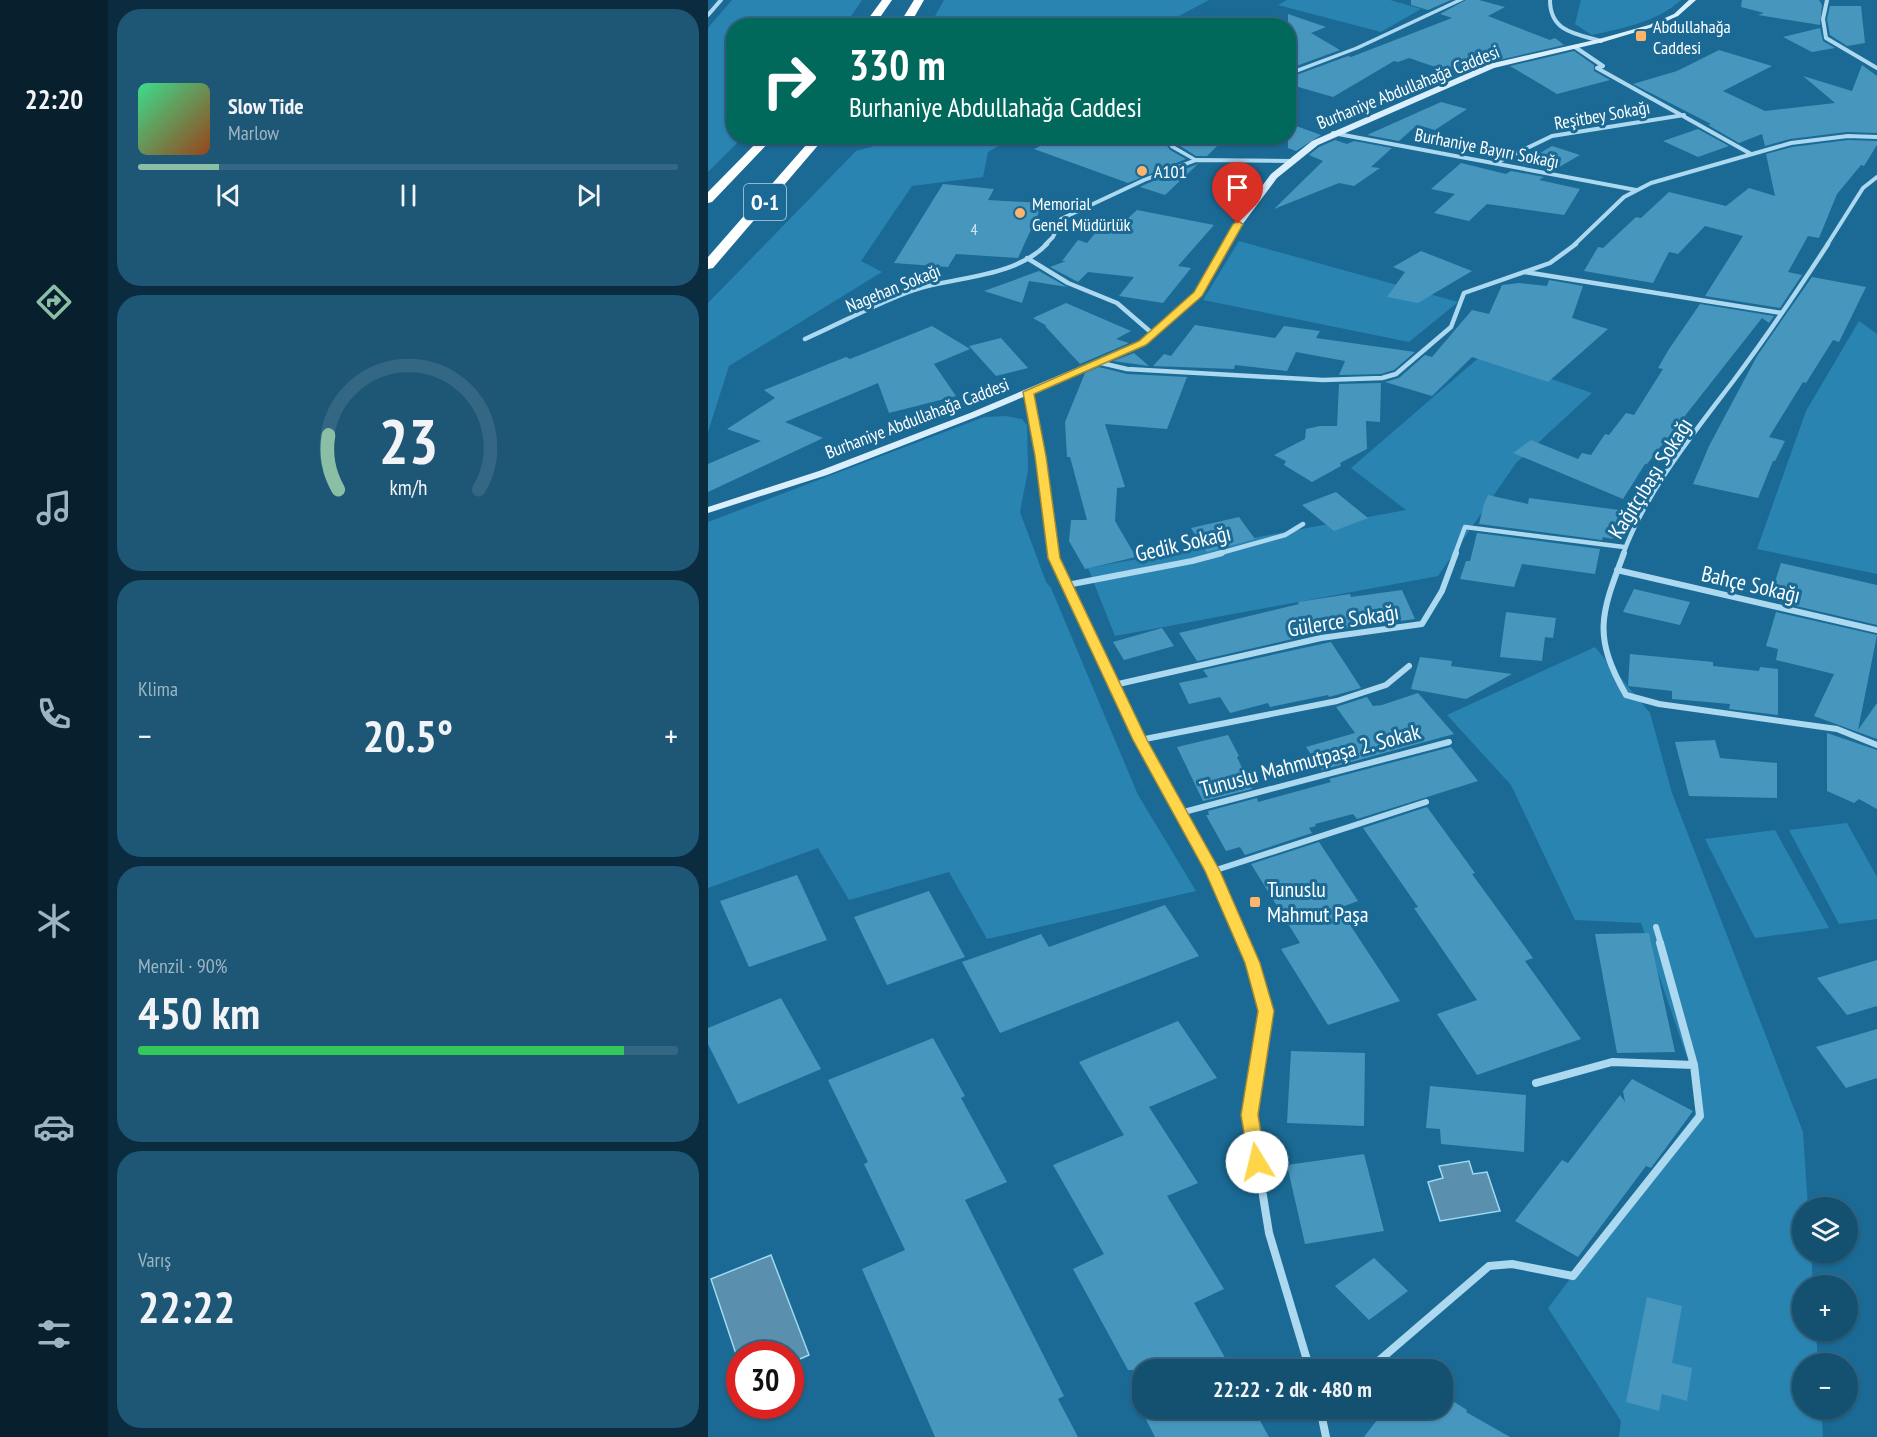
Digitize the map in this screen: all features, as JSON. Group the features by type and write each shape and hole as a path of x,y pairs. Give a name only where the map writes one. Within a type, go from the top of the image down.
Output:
{"highway":[{"path":"874,18 887,0"},
{"path":"908,18 918,0"},
{"name":"O-1","path":"708,199 762,144"},
{"name":"O-1","path":"708,265 814,144"}],"main road":[{"name":"Burhaniye Abdullahağa Caddesi","path":"708,510 823,473 1029,392 1143,343 1198,294 1238,224 1275,176 1315,143 1492,66 1601,41 1651,26 1676,15 1693,0"}],"street":[{"path":"708,15 722,0"},
{"path":"1296,71 1357,48 1461,0"},
{"path":"1550,0 1550,13 1564,30 1601,41"},
{"path":"1827,0 1823,19 1826,38 1877,68"},
{"path":"1575,47 1603,66 1597,68 1751,154"},
{"name":"Reşitbey Sokağı","path":"1495,164 1552,136 1684,116"},
{"name":"Burhaniye Bayırı Sokağı","path":"1334,133 1637,190"},
{"path":"1097,362 1126,369 1300,378 1382,378 1396,374 1451,327 1464,293 1478,286 1550,263 1573,246 1624,196 1651,183 1751,154 1828,136 1877,137"},
{"path":"1171,144 1196,160 1293,161"},
{"name":"Nagehan Sokağı","path":"805,339 914,290 950,279 994,272 1028,258 1058,233 1061,219 1138,183 1196,160"},
{"name":"Kağıtçıbaşı Sokağı","path":"1877,177 1863,188 1782,313 1676,461 1624,547 1602,629 1611,670 1626,695 1659,704 1837,729 1877,745"},
{"path":"1028,258 1068,283 1117,303 1153,333"},
{"path":"1525,272 1782,313"},
{"path":"1029,392 1054,558 1140,740 1213,871 1252,963 1266,1011 1250,1115 1269,1233 1307,1359"},
{"name":"Gedik Sokağı","path":"1067,585 1192,561 1285,535 1303,524"},
{"name":"Gülerce Sokağı","path":"1114,685 1321,638 1422,624 1442,591 1465,527 1624,547"},
{"name":"Bahçe Sokağı","path":"1617,570 1877,630"},
{"path":"1140,740 1337,701 1386,685 1409,666"},
{"name":"Tunuslu Mahmutpaşa 2. Sokak","path":"1180,813 1449,741"},
{"path":"1213,871 1426,802"},
{"path":"1381,1359 1489,1266 1512,1264 1573,1276 1700,1116 1694,1065 1656,927"},
{"path":"1536,1083 1612,1062 1694,1065"},
{"path":"1323,1419 1326,1437"}],"shaded area":[{"path":"732,0 862,0 850,18 726,18 726,144 736,144 708,172 708,28"},
{"path":"944,0 1209,0 1175,18 934,18"},
{"path":"1287,0 1390,0 1421,9 1381,32 1278,5"},
{"path":"1581,0 1681,0 1672,8 1650,19 1592,35 1575,24"},
{"path":"881,144 1002,144 988,152 983,177 912,186 861,261 882,272 729,366 708,432 708,303 856,151"},
{"path":"1239,241 1458,302 1409,342 1203,300"},
{"path":"1859,321 1877,334 1877,574 1757,549 1806,411"},
{"path":"1482,355 1592,393 1516,463 1438,576 1115,636 1088,568 1406,510 1351,468"},
{"path":"1006,416 1022,419 1027,425 1028,470 1020,512 1046,582 1051,588 1138,795 1196,891 987,939 949,872 849,900 818,848 708,888 708,522 984,417"},
{"path":"1595,647 1650,713 1672,793 1803,1132 1807,1197 1792,1197 1792,1263 1812,1263 1812,1275 1792,1275 1792,1341 1817,1341 1817,1353 1792,1353 1792,1419 1822,1419 1823,1437 1619,1437 1621,1421 1548,1308 1703,1104 1641,923 1575,920 1511,785 1447,715"},
{"path":"1847,823 1877,877 1877,919 1839,924 1789,830"},
{"path":"1775,830 1829,928 1755,938 1705,839"},
{"path":"1469,1161 1473,1174 1487,1172 1500,1211 1440,1221 1428,1182 1443,1178 1439,1166"},
{"path":"771,1255 804,1341 732,1341 711,1279"},
{"path":"804,1342 809,1355 804,1357"}],"building":[{"path":"1411,0 1451,0 1428,10 1411,5"},
{"path":"1466,0 1479,0 1505,7 1488,16 1550,40 1555,38 1564,45 1499,60 1492,55 1482,60 1478,58 1447,71 1409,58 1394,61 1333,97 1296,86 1296,75 1348,56 1351,57 1452,18 1440,14"},
{"path":"1742,0 1819,0 1822,5 1820,25 1758,15 1764,13 1741,7"},
{"path":"1830,6 1861,6 1865,43 1847,46 1830,35 1827,19"},
{"path":"1288,14 1326,27 1311,33 1340,50 1296,66 1296,18 1288,18"},
{"path":"1820,28 1823,41 1835,48 1812,52 1783,37"},
{"path":"1719,50 1772,66 1723,91 1765,111 1835,103 1803,76 1852,91 1862,65 1877,76 1877,133 1847,132 1790,139 1765,146 1762,134 1739,143 1708,125 1711,124 1633,84 1677,71"},
{"path":"1574,51 1594,65 1594,71 1610,80 1557,94 1510,66"},
{"path":"1441,102 1467,109 1435,130 1417,125 1399,141 1367,135"},
{"path":"1296,126 1321,135 1296,151 1288,148 1288,144 1296,144"},
{"path":"1698,129 1729,146 1698,157 1663,141"},
{"path":"1335,140 1347,144 1354,141 1392,148 1371,167 1380,168 1354,186 1339,183 1274,209 1323,161 1309,155 1319,147"},
{"path":"1848,140 1877,141 1877,145 1864,166 1861,165 1837,194 1819,238 1808,236 1788,272 1802,275 1780,308 1705,296 1743,236 1705,226 1678,254 1669,252 1653,283 1584,271 1598,247 1603,248 1636,217 1641,218 1669,192 1726,206 1749,188 1775,196 1766,154 1792,147"},
{"path":"1044,144 1166,144 1170,150 1186,159 1128,183 1034,149"},
{"path":"1177,144 1219,144 1207,156 1196,156"},
{"path":"1552,146 1580,155 1554,170 1522,164"},
{"path":"1461,163 1506,174 1511,171 1544,177 1539,180 1580,189 1564,215 1487,204 1469,221 1434,213 1455,194 1431,189"},
{"path":"1198,164 1165,195 1140,187 1146,184"},
{"path":"943,184 994,189 988,200 1043,203 1018,258 956,254 948,267 894,263"},
{"path":"1137,210 1214,225 1178,266 1191,268 1163,303 1119,296 1134,277 1088,272 1078,282 1050,267 1066,261 1062,261 1078,240 1087,243 1107,219 1124,222"},
{"path":"1421,251 1472,271 1418,303 1387,297 1405,272 1393,267"},
{"path":"1039,271 1067,287 1029,281 1022,303 984,291"},
{"path":"1812,277 1866,287 1839,342 1833,340 1806,383 1803,382 1769,437 1785,441 1773,461 1758,498 1693,484 1709,446 1757,356"},
{"path":"1549,280 1583,286 1572,318 1608,329 1548,382 1472,357 1432,396 1385,382 1399,378 1425,355 1432,357 1472,310 1489,314 1502,285 1519,283 1547,286"},
{"path":"1066,303 1131,331 1116,339 1129,343 1080,364 1045,326 1047,326 1033,318"},
{"path":"1700,304 1774,316 1769,323 1762,318 1645,464 1623,499 1513,453 1531,440 1578,459 1582,453 1591,455 1605,434 1609,435 1626,413 1634,415 1663,369 1658,368 1669,349"},
{"path":"1195,325 1275,338 1284,326 1320,331 1316,338 1415,352 1394,370 1381,374 1339,375 1345,361 1296,352 1287,371 1235,365 1234,369 1153,366 1164,354 1171,356"},
{"path":"932,326 970,349 934,364 956,396 889,413 878,383 785,422 823,438 708,492 708,464 761,441 727,429 775,398 764,390"},
{"path":"1001,338 1028,368 996,376 969,346"},
{"path":"1134,353 1149,366 1113,361"},
{"path":"1099,367 1127,374 1187,377 1167,429 1105,424 1125,487 1117,488 1115,521 1136,557 1085,569 1069,541 1071,520 1087,520 1070,457 1067,457 1065,422 1085,373"},
{"path":"1381,383 1380,422 1366,421 1367,449 1340,463 1341,466 1312,482 1284,465 1286,461 1274,455 1305,439 1306,429 1337,426 1339,384"},
{"path":"1336,492 1368,518 1334,531 1302,505"},
{"path":"1488,495 1528,504 1529,498 1619,510 1613,539 1603,537 1602,540 1479,524"},
{"path":"1239,517 1255,539 1207,552 1191,528"},
{"path":"1477,533 1600,549 1595,574 1522,564 1514,587 1460,579 1466,561 1470,561"},
{"path":"1781,563 1877,585 1877,625 1779,602 1781,596 1771,594"},
{"path":"1634,589 1690,602 1680,625 1623,612"},
{"path":"1402,590 1415,619 1299,635 1301,637 1197,661 1179,633 1299,604 1298,602 1350,594 1351,597"},
{"path":"1506,612 1556,618 1553,638 1545,637 1542,661 1500,657"},
{"path":"1776,612 1877,635 1858,730 1877,703 1877,739 1814,716 1834,674 1776,660 1778,649 1766,646"},
{"path":"1162,628 1174,646 1124,660 1113,642"},
{"path":"1331,642 1361,688 1329,697 1328,695 1270,707 1268,703 1230,713 1220,697 1189,704 1179,683 1208,677 1203,670"},
{"path":"1630,654 1713,662 1713,666 1759,671 1760,667 1778,669 1778,715 1729,709 1730,704 1672,699 1672,691 1628,686"},
{"path":"1420,657 1452,661 1451,666 1512,674 1466,699 1411,689"},
{"path":"1418,693 1454,734 1322,770 1306,747 1355,733 1336,707 1367,697 1373,706 1382,705"},
{"path":"1827,733 1877,750 1877,809 1859,799 1854,803 1827,791"},
{"path":"1228,735 1252,789 1203,801 1177,747"},
{"path":"1715,740 1720,758 1777,763 1777,798 1689,796 1675,742"},
{"path":"1451,747 1478,781 1357,819 1353,814 1315,824 1316,826 1309,828 1312,833 1245,855 1240,847 1226,851 1206,815 1209,815 1208,811 1257,798 1258,802 1331,782 1329,779"},
{"path":"1427,807 1533,958 1525,961 1581,1039 1477,1075 1437,1014 1477,1000 1414,908 1418,907 1363,828"},
{"path":"1319,842 1358,901 1339,908 1400,1001 1328,1025 1281,949 1300,943 1251,864"},
{"path":"797,875 827,940 749,967 720,901"},
{"path":"929,891 965,957 887,985 854,917"},
{"path":"1165,905 1199,956 1000,1033 962,962 1041,934 1049,947"},
{"path":"1649,933 1675,1052 1617,1053 1595,934"},
{"path":"1877,960 1877,1006 1847,1015 1817,978"},
{"path":"781,998 821,1069 738,1104 708,1044 708,1028"},
{"path":"1178,1021 1217,1078 1149,1107 1198,1183 1167,1196 1224,1289 1194,1303 1226,1359 1132,1359 1132,1370 1128,1370 1073,1269 1104,1254 1053,1165 1124,1135 1079,1062"},
{"path":"1877,1029 1877,1078 1846,1088 1816,1047"},
{"path":"933,1038 965,1096 961,1098 1007,1182 965,1200 1064,1396 1058,1399 1078,1437 935,1437 862,1269 905,1250 864,1164 868,1162 828,1080"},
{"path":"1291,1051 1365,1053 1364,1126 1287,1123"},
{"path":"1632,1079 1693,1111 1651,1168 1646,1166 1578,1257 1515,1221 1562,1160 1568,1163 1620,1095 1625,1102 1623,1091"},
{"path":"1430,1086 1526,1095 1524,1152 1441,1144 1440,1129 1426,1128"},
{"path":"1364,1154 1384,1231 1305,1244 1287,1165"},
{"path":"1374,1258 1408,1291 1369,1320 1335,1286"},
{"path":"1647,1297 1682,1306 1672,1363 1692,1368 1687,1401 1662,1394 1659,1411 1626,1402"},
{"path":"1453,1401 1467,1410 1466,1412 1510,1437 1364,1437 1378,1419 1453,1419"},
{"path":"1146,1419 1259,1419 1269,1437 1155,1437"}],"place":[{"name":"Abdullahağa Caddesi","path":"1641,36"},
{"name":"A101","path":"1142,171"},
{"name":"Memorial Genel Müdürlük","path":"1020,213"},
{"name":"Tunuslu Mahmut Paşa","path":"1255,902"}],"route":[{"path":"1238,224 1198,294 1143,343 1029,392 1054,558 1140,740 1213,871 1252,963 1266,1011 1250,1115 1257,1162"}]}
